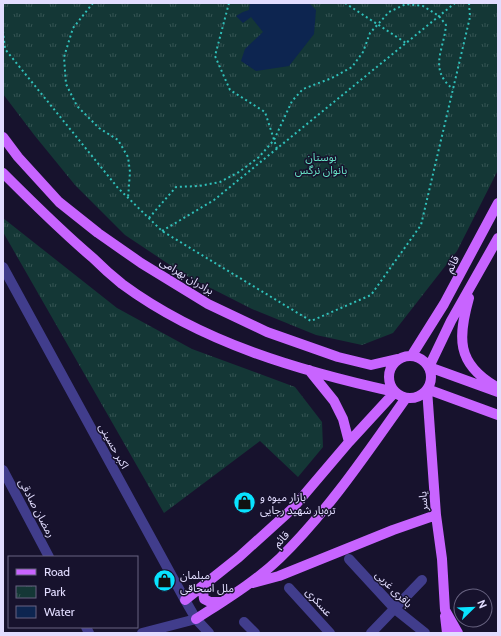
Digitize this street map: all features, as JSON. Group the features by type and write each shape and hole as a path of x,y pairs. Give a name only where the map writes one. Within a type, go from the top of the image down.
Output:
{"main road":[{"name":"برادران بهرامی","path":"3,137 18,157 59,202 98,233 141,263 208,304 267,332 338,357 371,365 397,359"},
{"path":"3,173 59,229 122,284 166,313 240,348 336,379 395,392 406,398 418,396 427,390 431,379 429,367 451,321 498,238"},
{"name":"قائم","path":"412,355 444,304 498,203"},
{"path":"472,285 464,315 461,339 467,362 484,380 498,388"},
{"path":"395,392 391,388 388,375 392,364 401,357 412,355 419,357 429,367 498,392"},
{"path":"309,370 334,401 343,419 349,442"},
{"path":"427,390 498,415"},
{"name":"یاسر","path":"427,390 436,515 442,560 447,633"},
{"name":"قائم","path":"185,600 239,557 292,509 349,442 395,392"},
{"name":"قائم","path":"196,619 249,584 279,559 311,525 406,398"},
{"path":"249,584 279,576 393,530 436,515"},
{"path":"209,580 203,591 204,599 210,602 222,602"},
{"name":"یاسر","path":"445,610 458,633"}],"street":[{"name":"اکبر حسینی","path":"3,267 185,600 196,619 209,633"},
{"name":"رمضان صادقی","path":"3,470 48,556"},
{"name":"باقری غربی","path":"349,559 395,609 425,633"},
{"path":"371,633 422,580"},
{"name":"عسکری","path":"289,588 330,633"},
{"path":"142,633 196,619"},
{"path":"244,622 255,633"}],"path":[{"path":"93,3 73,28 64,57 66,84 77,106 99,128 118,140 128,157 130,172 128,198"},
{"path":"229,3 215,56 230,90 265,112 277,149"},
{"path":"345,3 406,43"},
{"path":"162,231 214,200 455,3"},
{"path":"3,30 6,50 118,188 162,231 311,321 372,295 421,225 470,17 469,3"},
{"path":"149,218 176,187 199,186 220,182 239,172 259,157 274,140 292,101 303,89 332,78 352,67 363,52 370,33 390,12 406,4 423,6 439,16 446,25 445,37 438,61 444,82 453,89"}],"green space":[{"name":"بوستان بانوان نرگس","path":"3,3 498,3 498,170 457,251 393,333 362,345 316,335 252,309 185,275 125,235 75,185 3,94"},
{"path":"3,218 117,308 192,349 295,387 322,422 323,447 298,477 260,441 164,513 3,232"}],"water":[{"path":"250,3 309,3 316,10 314,34 289,66 256,71 241,61 245,49 263,32 251,17 243,23 236,16 249,10"}],"place":[{"name":"بازار میوه و تره‌بار شهید رجایی","path":"245,503"},
{"name":"مبلمان ملل اسحاقی","path":"164,581"}]}
